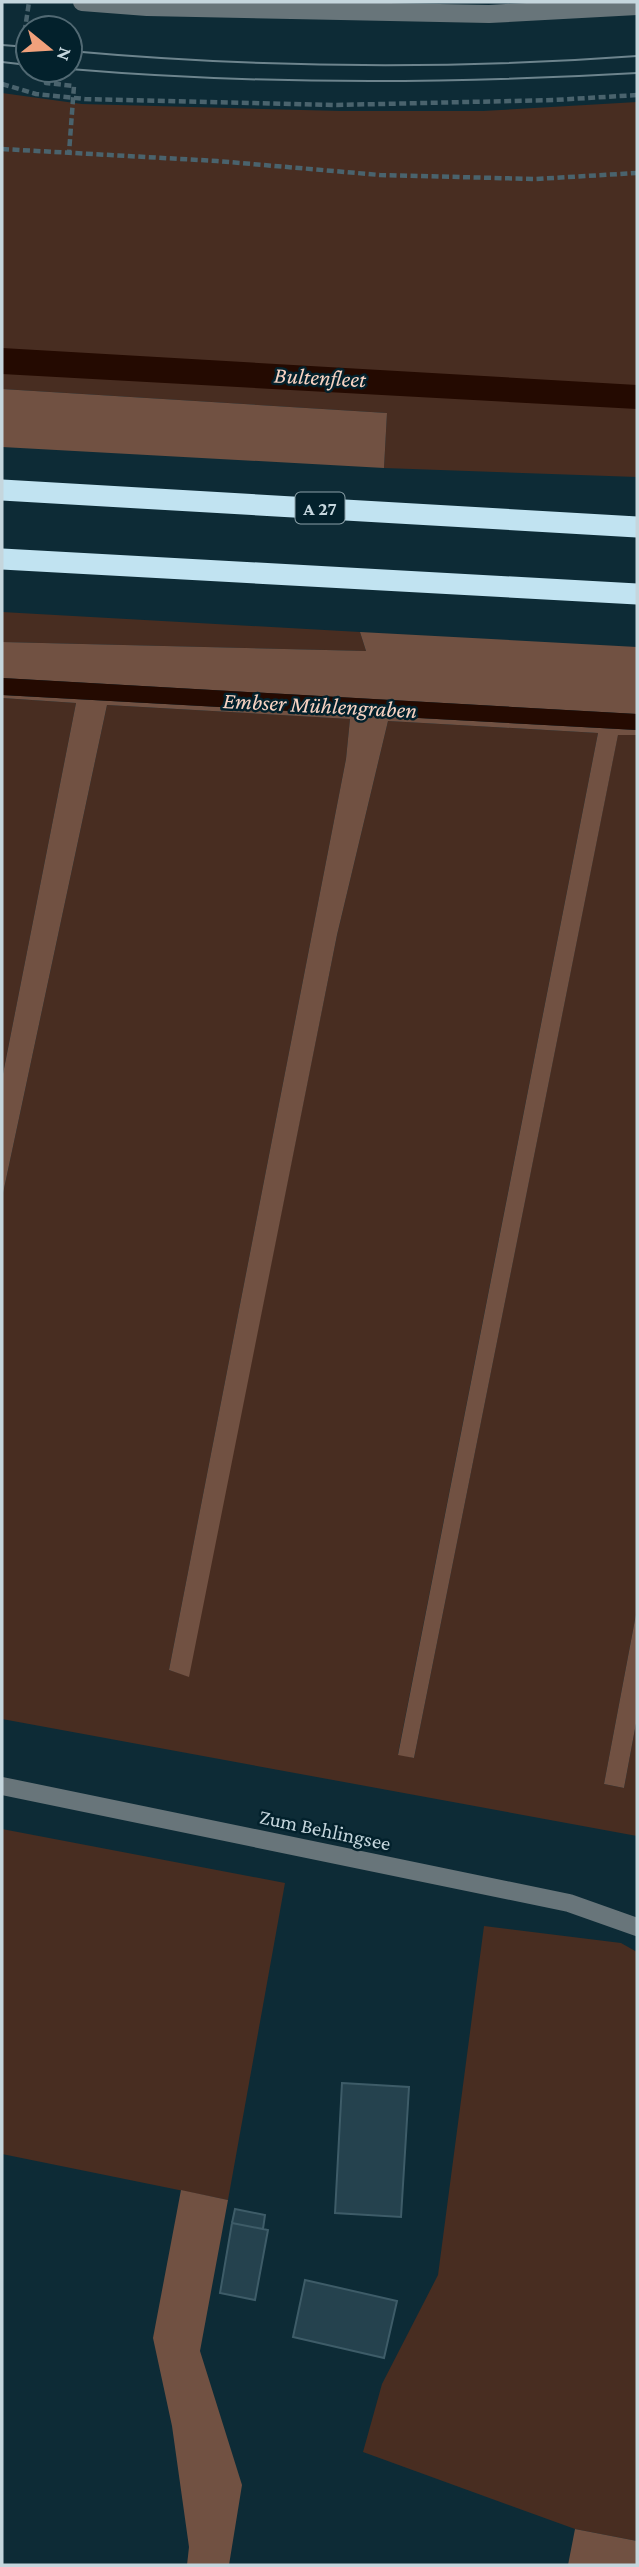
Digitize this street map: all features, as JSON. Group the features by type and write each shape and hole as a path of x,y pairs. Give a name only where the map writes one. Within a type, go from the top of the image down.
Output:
{"highway":[{"name":"A 27","path":"2,490 637,527"},
{"path":"2,559 637,594"}],"street":[{"path":"82,2 147,7 489,14 588,5 637,6"},
{"name":"Zum Behlingsee","path":"2,1786 569,1903 637,1927"}],"path":[{"path":"2,84 36,94 73,98 337,105 554,100 637,94"},
{"path":"55,84 74,86 69,153"},
{"path":"2,149 217,161 380,175 535,179 637,173"}],"shaded area":[{"path":"2,93 82,104 341,111 483,111 637,102 637,477 384,468 387,413 2,389"},
{"path":"2,389 387,413 384,468 2,447"},
{"path":"2,612 360,632 366,651 2,642"},
{"path":"360,632 637,647 637,714 2,678 2,642 366,651"},
{"path":"2,695 637,730 637,735 618,735 414,1758 398,1755 598,733 388,721 337,935 189,1677 169,1670 346,759 350,719 107,705 2,1198 2,1079 76,703 2,698"},
{"path":"2,698 76,703 2,1079"},
{"path":"107,705 350,719 346,759 169,1670 188,1676 337,935 388,721 598,733 398,1754 414,1758 618,734 637,735 637,1609 604,1784 624,1788 637,1718 637,1836 2,1719 2,1198"},
{"path":"637,1609 637,1718 624,1788 604,1784"},
{"path":"2,1829 285,1883 228,2200 2,2154"},
{"path":"484,1926 621,1943 637,1952 637,2541 575,2529 363,2452 382,2384 438,2275"},
{"path":"181,2190 228,2200 200,2351 242,2485 229,2565 187,2565 189,2547 172,2426 153,2338"},
{"path":"575,2529 637,2541 637,2565 568,2565"}],"water":[{"name":"Bultenfleet","path":"2,348 637,385 637,409 2,374"},
{"name":"Embser Mühlengraben","path":"2,678 637,714 637,730 2,695"}],"building":[{"path":"342,2083 409,2087 401,2217 335,2213"},
{"path":"235,2209 265,2215 263,2229 232,2223"},
{"path":"232,2223 268,2230 255,2300 220,2293"},
{"path":"305,2280 397,2301 384,2358 293,2337"}],"tram line":[{"path":"2,45 14,46"},
{"path":"84,52 212,61 354,65 495,64 637,56"},
{"path":"2,62 14,63"},
{"path":"84,70 212,78 354,81 637,73"}]}
